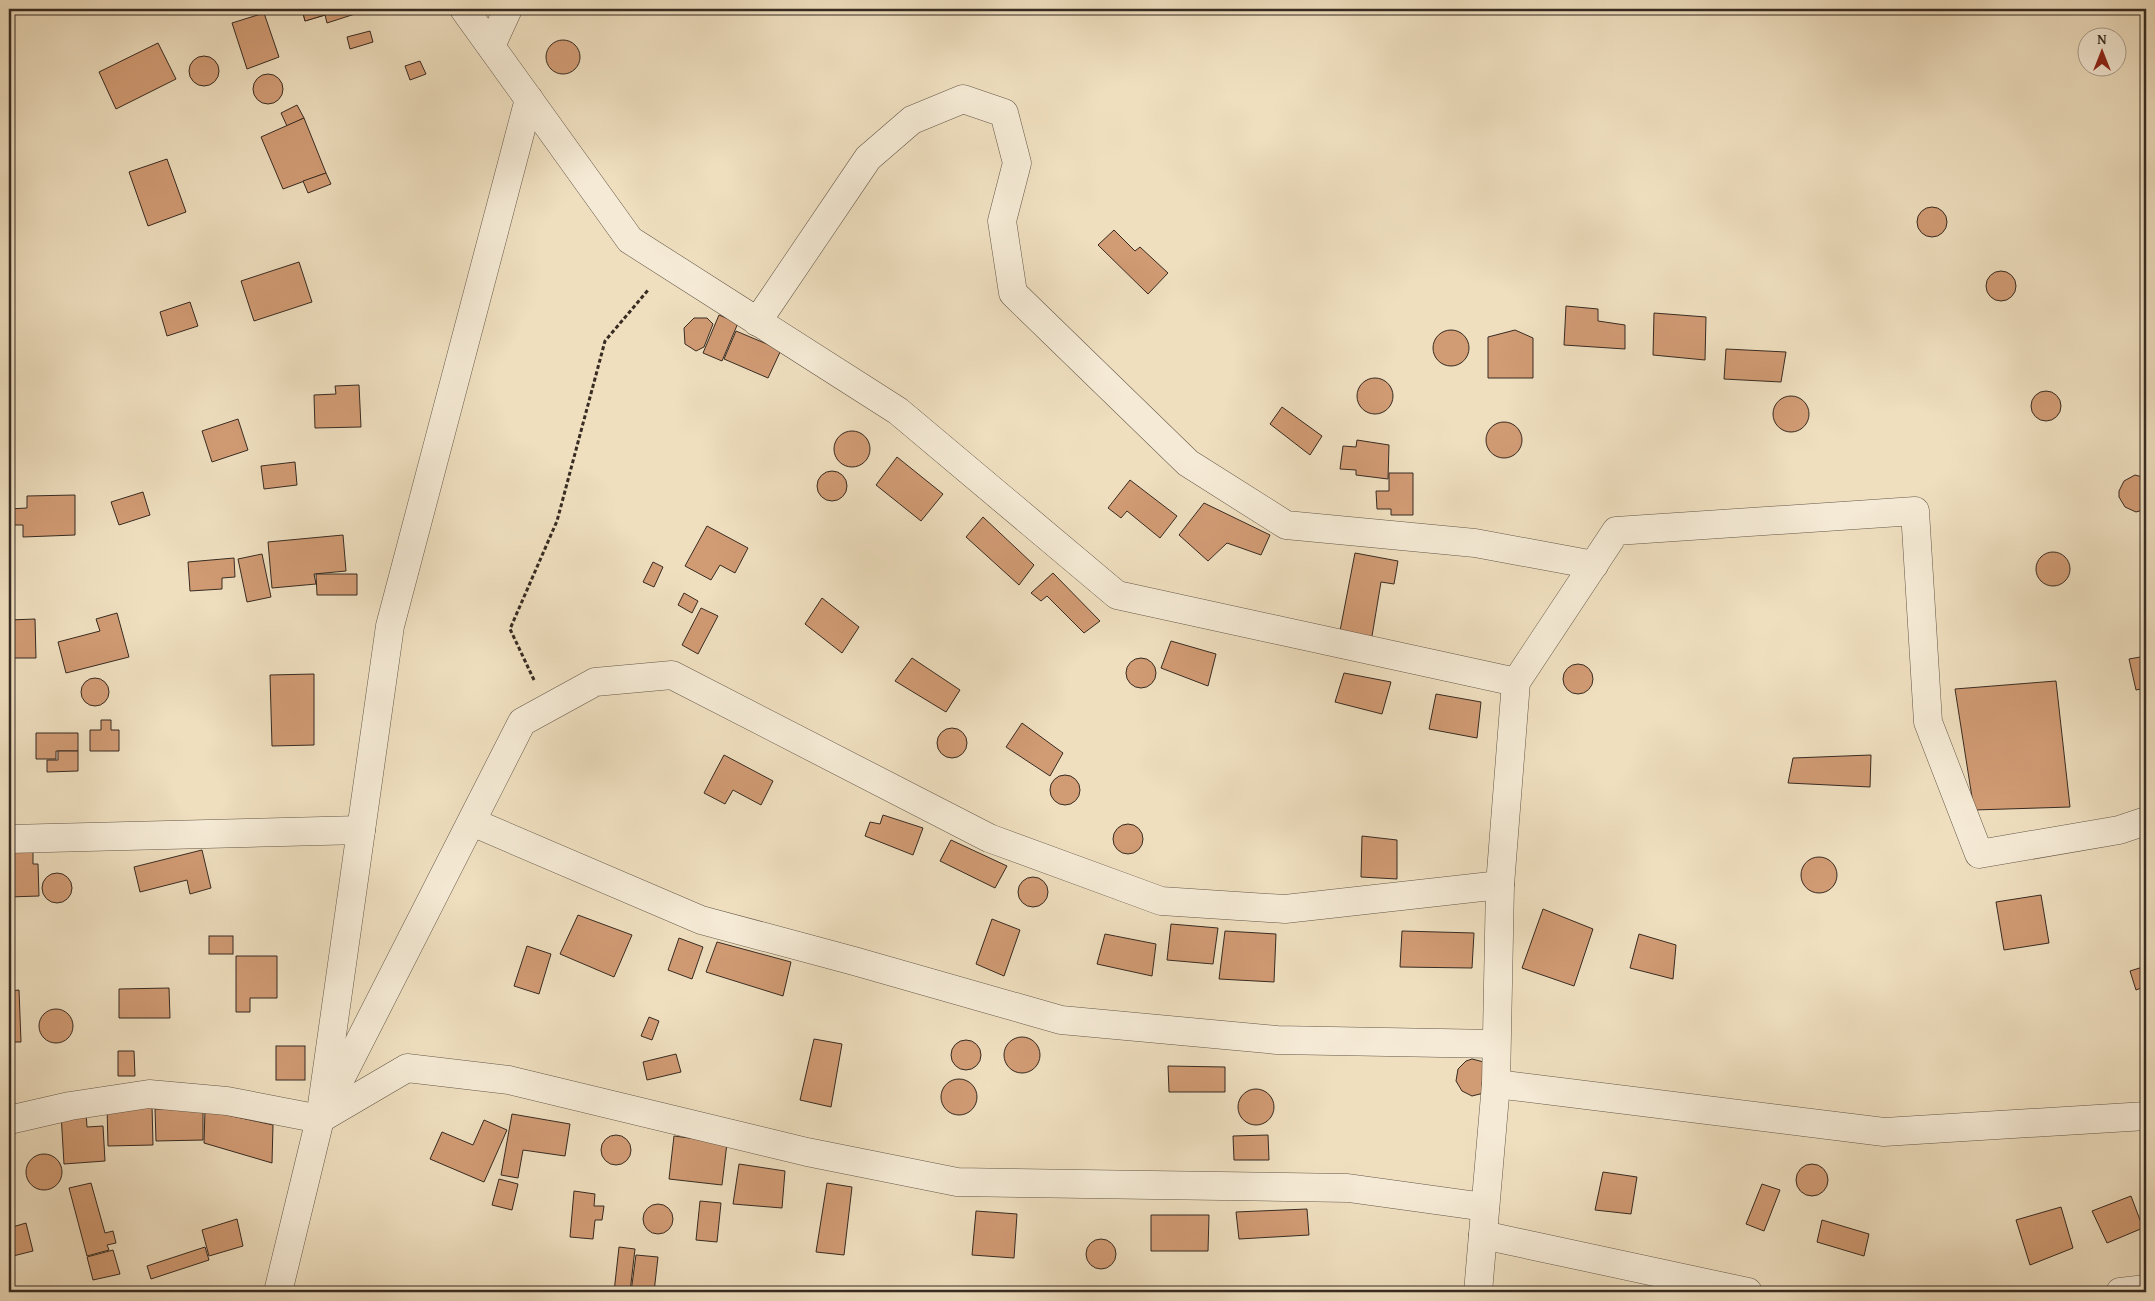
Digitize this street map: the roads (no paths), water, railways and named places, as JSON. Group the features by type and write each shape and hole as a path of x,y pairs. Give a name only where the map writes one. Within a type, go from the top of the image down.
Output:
{"street":[{"path":"464,9 630,240 898,411 1117,595 1516,682"},
{"path":"491,46 508,9"},
{"path":"278,1292 320,1119 390,626 529,99"},
{"path":"757,322 868,158 912,120 963,99 1004,113 1017,163 1002,220 1012,293 1188,463 1286,525 1475,543 1594,564"},
{"path":"1478,1292 1496,1084 1500,885 1516,682 1616,531 1915,511 1928,722 1979,854 2119,830 2146,821"},
{"path":"320,1119 522,722 595,682 672,675 989,838 1161,901 1284,909 1500,885"},
{"path":"472,822 701,920 1061,1020 1277,1040 1496,1044"},
{"path":"9,839 360,830"},
{"path":"9,1120 70,1106 149,1094 227,1101 320,1119 407,1068 509,1080 807,1152 958,1182 1348,1188 1485,1207"},
{"path":"1496,1084 1884,1132 2146,1116"},
{"path":"1483,1235 1748,1292"},
{"path":"2120,1292 2146,1288"}]}
